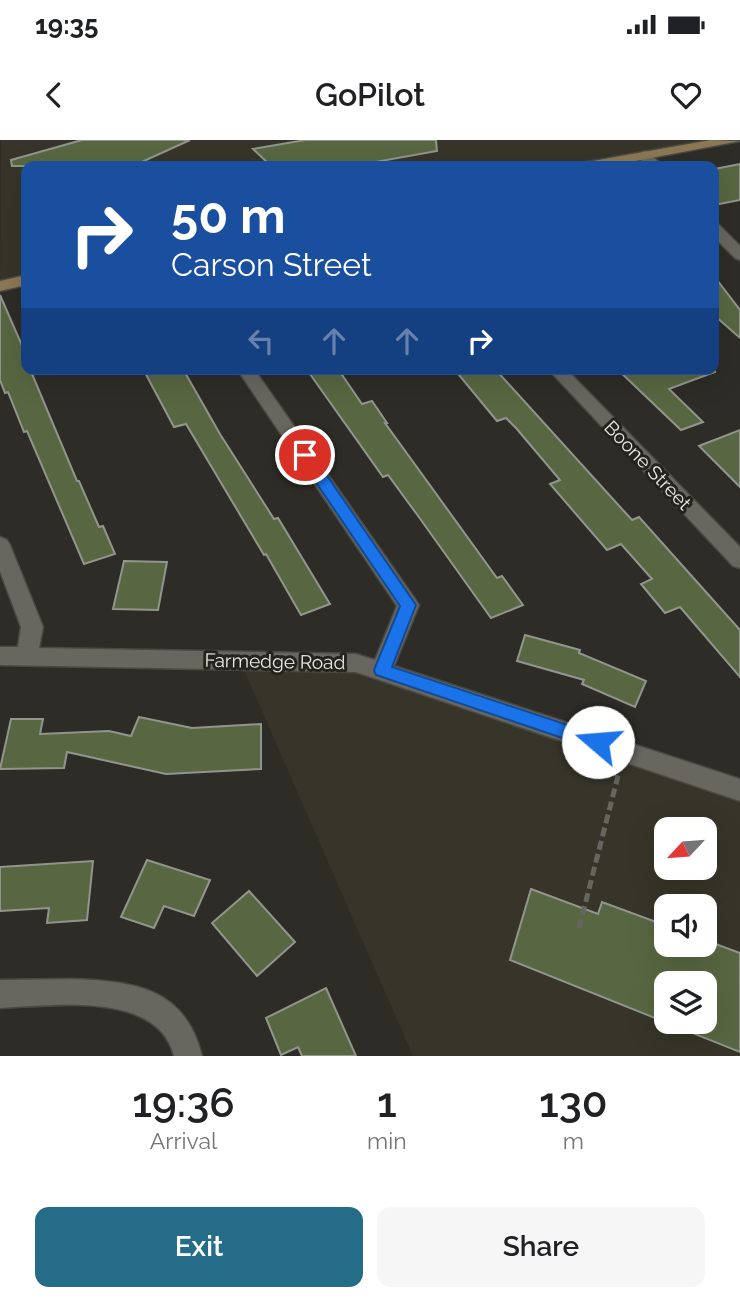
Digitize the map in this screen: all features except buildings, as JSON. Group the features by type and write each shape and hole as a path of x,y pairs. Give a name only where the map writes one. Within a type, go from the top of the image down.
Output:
{"main road":[{"path":"613,161 734,140"},
{"path":"0,286 21,281"}],"street":[{"path":"644,155 650,161"},
{"path":"719,233 740,255"},
{"path":"249,375 408,605 382,670"},
{"name":"Boone Street","path":"561,375 740,560"},
{"path":"0,545 32,627 27,656"},
{"name":"Farmedge Road","path":"0,656 356,663 740,790"},
{"path":"0,994 100,994 132,998 172,1021 180,1031 188,1056"}],"path":[{"path":"579,928 624,751"}],"shaded area":[{"path":"1,140 740,140 630,161 21,161 21,284 0,289"},
{"path":"240,661 355,665 740,794 740,1056 413,1056"}],"route":[{"path":"305,455 408,605 382,670 598,742"}]}
